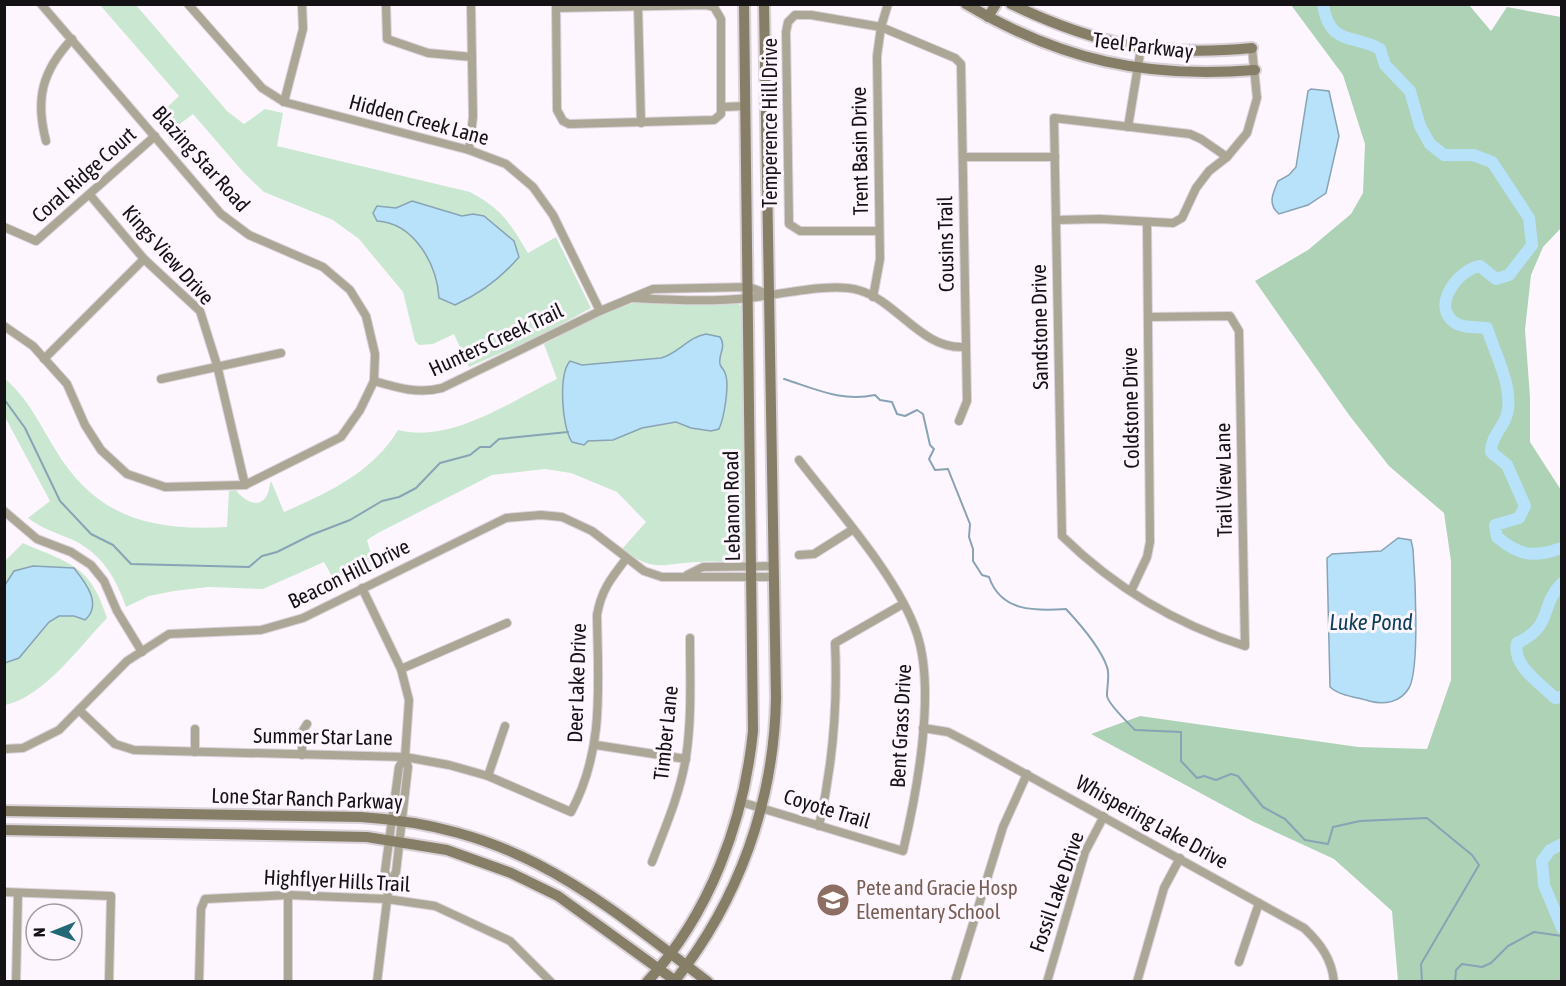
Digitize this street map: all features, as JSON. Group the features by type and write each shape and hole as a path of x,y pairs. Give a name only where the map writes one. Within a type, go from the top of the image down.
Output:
{"main road":[{"name":"Lebanon Road","path":"647,981 671,953 713,879 741,802 751,750 754,709 744,4"},
{"name":"Lebanon Road","path":"675,981 714,924 735,884 753,840 762,808 776,722 764,4"},
{"name":"Teel Parkway","path":"966,4 1030,39 1083,58 1138,69 1185,73 1255,70"},
{"path":"988,17 996,4"},
{"name":"Teel Parkway","path":"1011,4 1073,32 1141,48 1194,52 1252,48"},
{"path":"746,106 766,104"},
{"name":"Lone Star Ranch Parkway","path":"4,811 398,821 470,836 534,861 576,884 708,981"},
{"name":"Lone Star Ranch Parkway","path":"4,831 316,836 395,841 461,854 529,881 572,905 675,981"}],"street":[{"name":"Blazing Star Road","path":"40,4 221,214 249,235 324,267 350,290 366,316 373,338 374,381 360,410 341,437 244,485"},
{"name":"Hidden Creek Lane","path":"188,4 262,88 284,102 469,150 506,164 533,188 553,215 600,311"},
{"path":"284,102 303,29 302,4"},
{"path":"386,4 387,39 428,53 472,57"},
{"path":"469,150 473,117 471,4"},
{"name":"Trent Basin Drive","path":"873,297 879,272 877,56 880,27 888,4"},
{"path":"706,5 718,12 721,19 723,107 721,114 714,120 569,124 563,121 557,110 556,6 706,5"},
{"path":"638,6 641,123"},
{"name":"Temperence Hill Drive","path":"879,231 800,231 791,228 788,219 786,32 790,17 801,14 880,27"},
{"name":"Cousins Trail","path":"880,27 955,58 961,64 967,400 959,421"},
{"path":"46,141 42,126 41,97 45,75 57,55 72,39"},
{"path":"1141,48 1128,127 1190,134 1227,157"},
{"path":"1056,220 1100,219 1173,223 1182,218 1196,188 1209,171 1227,157 1247,133 1255,112 1257,98 1252,48"},
{"path":"723,107 746,106"},
{"name":"Sandstone Drive","path":"1128,127 1054,118 1062,536 1131,591"},
{"name":"Coral Ridge Court","path":"4,227 36,241 155,136"},
{"path":"963,157 1055,157"},
{"name":"Kings View Drive","path":"90,195 144,259 200,312 217,365 244,485"},
{"name":"Coldstone Drive","path":"1131,591 1147,557 1150,542 1147,222"},
{"path":"44,358 144,259"},
{"name":"Hunters Creek Trail","path":"374,381 407,390 427,392 442,388 629,298 749,292 768,294 848,288 873,297 936,342 956,348 965,347"},
{"name":"Trail View Lane","path":"1131,591 1167,615 1245,646 1239,331 1230,316 1148,317"},
{"path":"4,326 33,346 67,384 85,425 101,450 127,474 165,487 244,485"},
{"path":"162,379 217,365 281,353"},
{"name":"Bent Grass Drive","path":"800,460 878,562 903,604 916,631 923,654 923,728 916,791 903,850"},
{"path":"4,510 37,539 71,552 91,565 104,581 124,625 142,652"},
{"name":"Beacon Hill Drive","path":"4,749 23,748 59,730 127,661 169,634 261,630 288,623 506,518 562,517 578,523 604,539 626,559 644,571 662,577 687,575 703,567 773,572"},
{"path":"799,555 814,554 852,530"},
{"name":"Deer Lake Drive","path":"571,812 582,789 596,745 597,615 605,585 626,559"},
{"path":"362,588 401,669 409,700 405,757 408,767 395,841 385,871 389,884 377,981"},
{"path":"819,826 830,777 836,726 835,643 903,604"},
{"path":"401,669 507,623"},
{"name":"Timber Lane","path":"652,862 676,799 686,759 690,714 690,638"},
{"name":"Summer Star Lane","path":"79,710 115,744 134,750 405,757 449,765 488,776 571,812"},
{"path":"302,755 302,732 307,724"},
{"path":"488,776 505,726"},
{"name":"Whispering Lake Drive","path":"923,728 948,732 1304,928 1314,937 1333,968 1334,981"},
{"path":"195,729 195,752"},
{"path":"596,745 686,759"},
{"path":"955,981 1000,836 1027,774"},
{"name":"Coyote Trail","path":"741,802 903,850"},
{"name":"Fossil Lake Drive","path":"1047,981 1085,852 1104,816"},
{"path":"1137,981 1164,888 1180,858"},
{"path":"4,892 111,896 109,981"},
{"path":"16,981 18,893"},
{"path":"288,895 288,981"},
{"name":"Highflyer Hills Trail","path":"199,981 201,909 205,899 288,895 387,898 435,906 510,941 551,981"},
{"path":"1239,962 1259,903"}],"green space":[{"path":"100,5 136,5 227,111 244,124 265,109 283,113 277,146 470,192 498,211 516,233 528,253 556,237 591,308 540,336 469,367 454,334 433,344 419,345 415,341 403,292 359,239 333,220 264,192 244,173 193,114 167,134 155,119 179,96"},
{"path":"1291,5 1469,5 1491,31 1507,7 1561,17 1561,228 1543,247 1531,275 1525,330 1530,397 1530,442 1561,490 1561,981 1398,981 1392,911 1334,859 1254,822 1091,734 1140,716 1358,747 1427,749 1451,680 1451,561 1444,513 1389,466 1349,415 1255,281 1308,250 1351,214 1363,193 1365,144 1343,75"},
{"path":"632,303 738,303 743,309 747,559 743,562 659,565 643,562 622,549 646,522 617,492 571,473 545,469 492,475 378,533 367,540 375,567 335,582 324,562 263,589 208,587 174,591 149,596 126,607 118,586 107,568 92,552 28,518 50,501 5,417 4,378 26,402 71,472 88,491 107,505 150,522 199,528 227,527 229,491 236,490 246,500 260,502 267,495 271,481 284,512 333,489 362,470 376,458 398,430 418,433 459,426 480,418 557,379 544,344 604,313"},
{"path":"23,543 66,562 85,576 93,586 107,618 47,682 19,700 5,705 5,561"}],"water":[{"path":"1311,89 1329,91 1339,136 1326,193 1308,205 1279,214 1273,206 1273,194 1278,181 1289,175 1296,167 1308,91"},
{"path":"412,201 462,216 473,214 484,216 514,241 519,257 498,278 464,301 455,305 439,298 434,272 421,247 402,229 390,223 377,221 373,213 377,206 396,208"},
{"path":"706,334 720,337 723,344 720,364 725,372 727,393 719,429 711,431 691,428 676,422 642,428 613,440 588,441 584,445 572,442 566,425 563,402 564,378 570,361 582,365 661,358 673,353 694,338"},
{"name":"Luke Pond","path":"1398,538 1411,540 1413,549 1415,662 1409,688 1401,697 1386,703 1375,702 1343,694 1330,687 1327,558 1332,554 1381,551"},
{"path":"33,566 74,568 90,593 92,607 90,614 85,620 74,616 59,616 49,622 19,658 5,663 5,585 14,571"}],"waterway":[{"path":"1323,4 1326,17 1337,33 1380,49 1385,65 1410,91 1420,126 1430,144 1444,155 1473,155 1492,162 1529,218 1532,245 1509,275 1496,279 1480,266 1472,269 1456,281 1450,289 1445,306 1448,315 1457,324 1487,328 1506,382 1507,414 1493,441 1491,452 1507,465 1525,506 1519,518 1495,525 1497,537 1513,548 1527,553 1543,553 1562,548"},
{"path":"784,379 840,396 875,395 880,400 892,402 897,414 905,416 917,410 923,414 930,445 934,449 929,459 935,470 948,469 970,524 969,537 973,549 973,561 982,575 989,577 994,589 1010,603 1031,609 1066,609 1089,636 1104,660 1108,673 1107,695 1114,708 1135,730 1181,732 1181,761 1197,778 1204,776 1216,780 1231,774 1238,776 1263,807 1285,819 1305,840 1328,844 1333,827 1360,821 1427,818 1472,855 1479,865 1421,964 1422,982"},
{"path":"4,399 25,428 60,501 91,534 113,545 131,564 249,567 262,556 277,552 311,535 350,520 382,501 399,497 416,488 440,463 470,455 480,447 490,447 499,439 568,432"},
{"path":"1562,583 1550,600 1536,630 1517,643 1517,651 1523,667 1555,698 1562,697"},
{"path":"1562,844 1550,850 1542,861 1544,885 1562,928"},
{"path":"1455,982 1456,970 1462,964 1482,967 1491,963 1508,946 1534,932 1562,936"}],"place":[{"name":"Pete and Gracie Hosp Elementary School","path":"833,900"}]}
